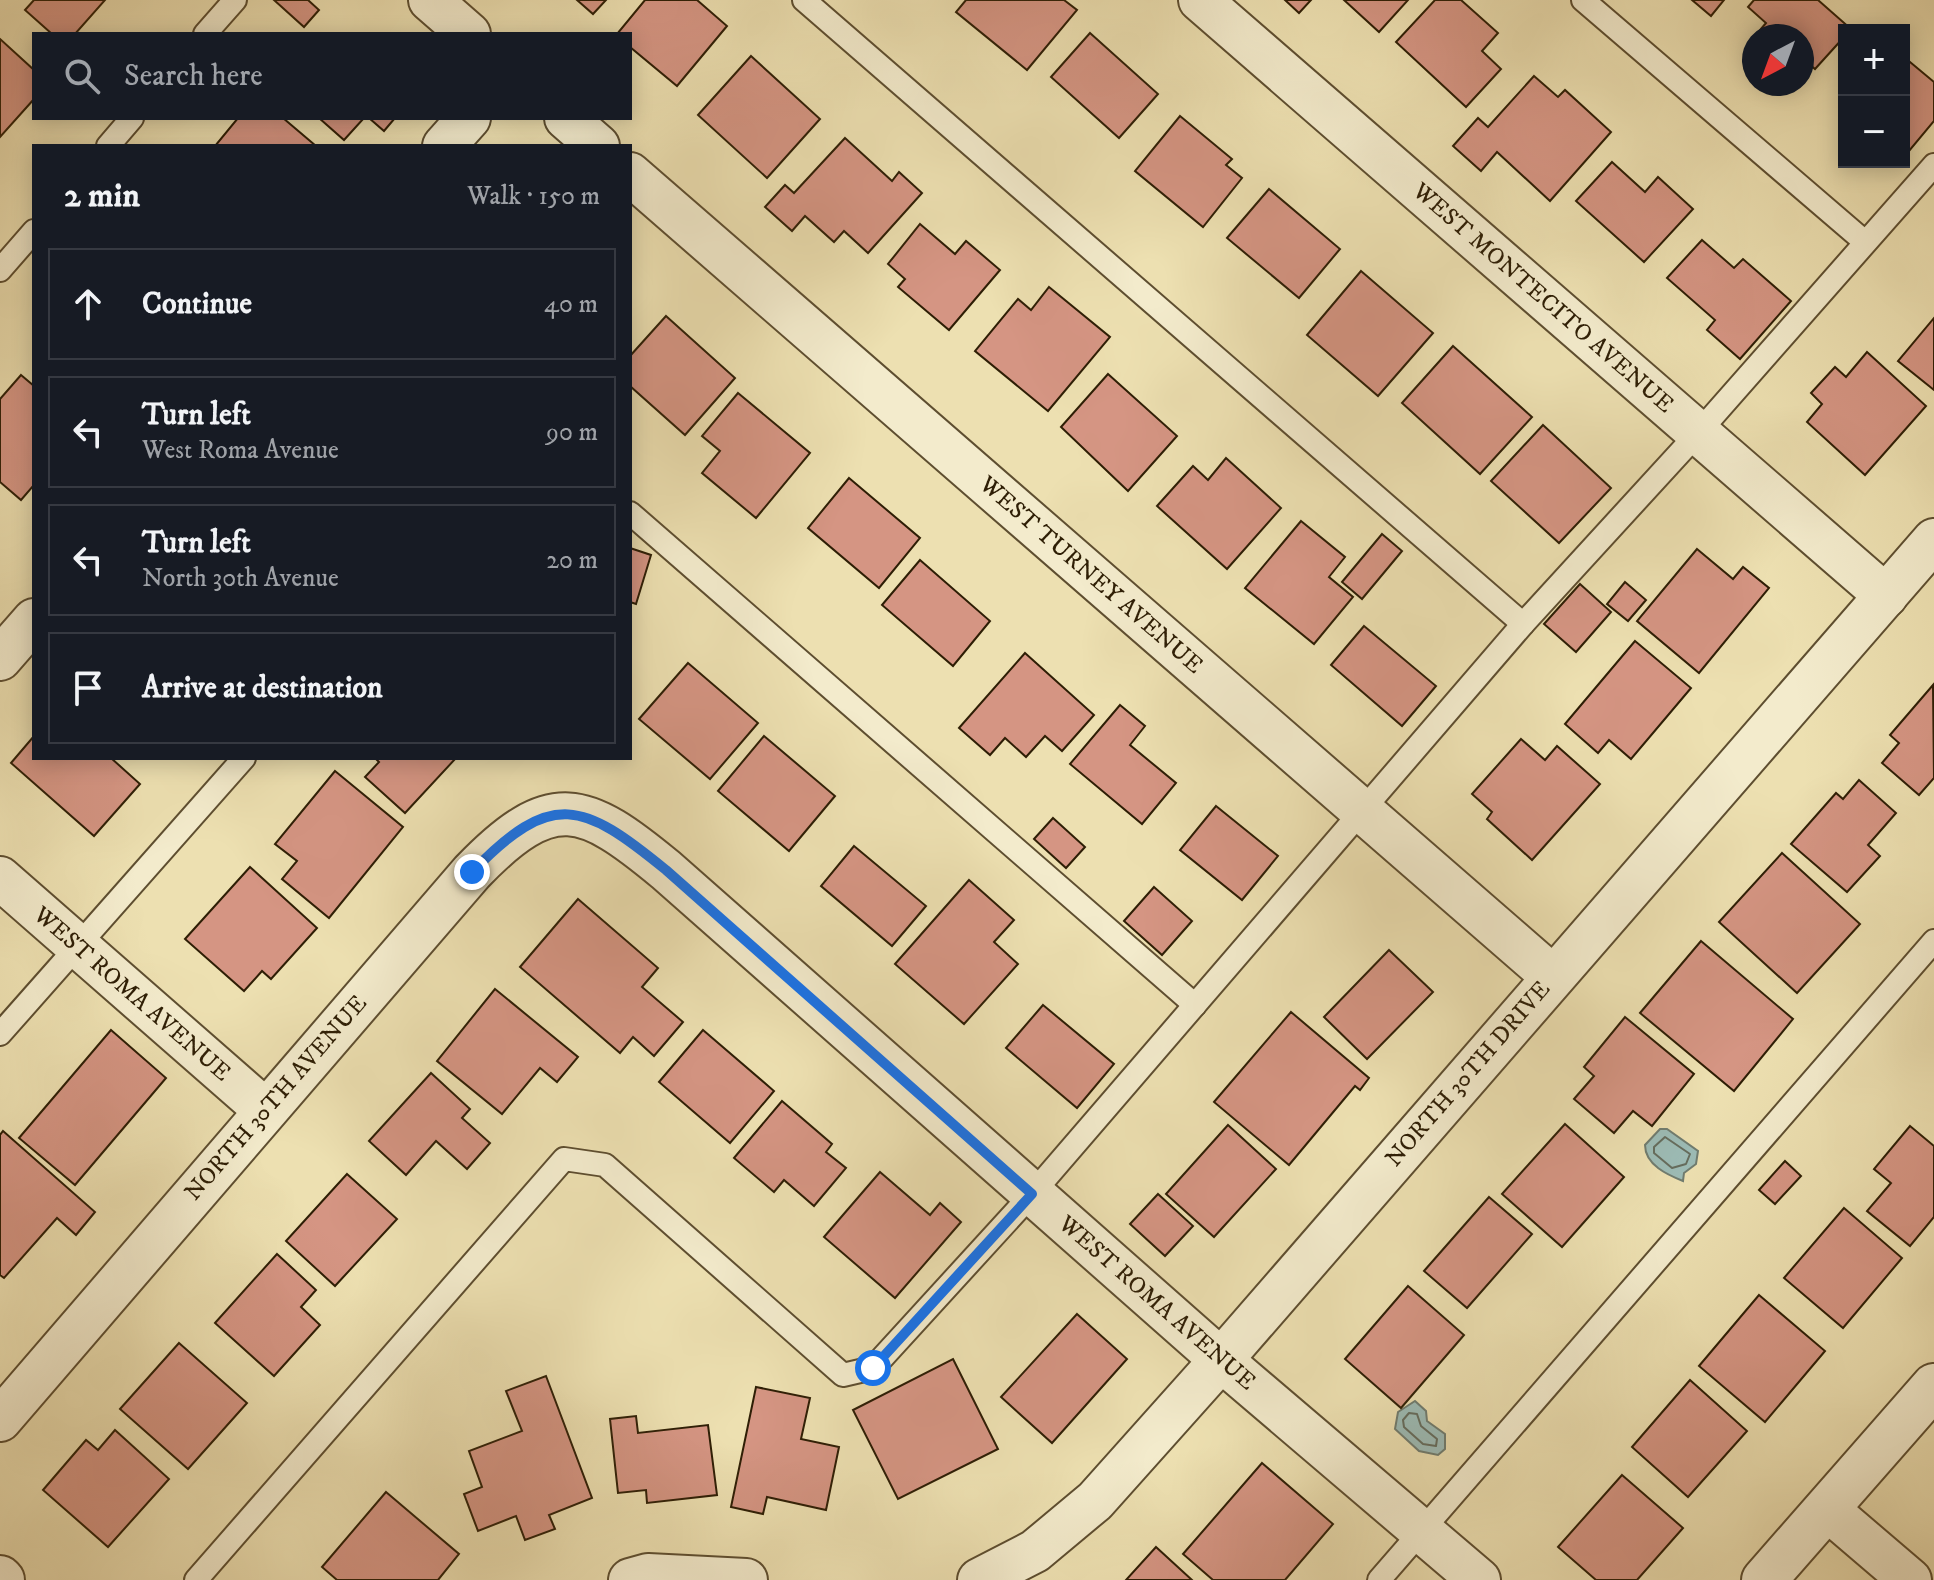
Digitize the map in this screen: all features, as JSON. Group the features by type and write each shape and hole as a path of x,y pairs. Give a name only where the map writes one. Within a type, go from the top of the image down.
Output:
{"street":[{"path":"430,0 467,32"},
{"name":"WEST MONTECITO AVENUE","path":"1200,0 1886,596"},
{"path":"446,144 467,120"},
{"path":"568,120 596,144"},
{"name":"WEST TURNEY AVENUE","path":"632,176 1552,976"},
{"name":"NORTH 30TH DRIVE","path":"979,1580 1035,1551 1095,1501 1934,540"},
{"path":"0,659 32,622"},
{"name":"WEST ROMA AVENUE","path":"577,813 596,819 627,838 666,870 1221,1360 1479,1580"},
{"name":"NORTH 30TH AVENUE","path":"0,1420 265,1110 496,847 522,827 551,816 577,813"},
{"name":"WEST ROMA AVENUE","path":"0,878 265,1110"},
{"path":"1764,1580 1934,1386"},
{"path":"1827,1509 1910,1580"},
{"path":"630,1580 648,1575 746,1580"}],"lane":[{"path":"207,32 235,0"},
{"path":"804,0 1523,624"},
{"path":"1583,0 1865,242"},
{"path":"110,144 130,120"},
{"path":"196,1580 564,1159 605,1165 843,1375 873,1368 1032,1194 1523,624 1698,433 1934,165"},
{"path":"0,270 32,233"},
{"path":"632,515 1195,1005"},
{"path":"0,1034 242,760"},
{"path":"1379,1580 1934,941"}],"water":[{"path":"1660,1129 1667,1129 1698,1151 1696,1164 1684,1173 1683,1181 1658,1168 1646,1152 1645,1145"},
{"path":"1415,1401 1426,1411 1427,1421 1445,1434 1445,1449 1438,1455 1419,1451 1395,1429 1398,1412"}],"building":[{"path":"34,0 105,0 77,32 50,32 25,10"},
{"path":"274,0 308,0 319,10 304,27"},
{"path":"577,0 606,0 593,14"},
{"path":"645,0 697,0 727,26 677,86 632,49 632,32 619,32"},
{"path":"966,0 1064,0 1077,10 1027,70 956,12"},
{"path":"1285,0 1311,0 1299,13"},
{"path":"1344,0 1408,0 1379,32"},
{"path":"1435,0 1461,0 1498,33 1482,51 1501,69 1466,107 1396,42"},
{"path":"1692,0 1724,0 1711,16"},
{"path":"1754,0 1818,0 1845,24 1838,24 1838,44 1815,69 1814,24 1765,24 1748,7"},
{"path":"1090,33 1158,94 1119,138 1051,77"},
{"path":"0,39 32,68 32,101 0,137"},
{"path":"751,56 820,119 767,178 698,115"},
{"path":"1910,62 1934,82 1934,121 1910,150"},
{"path":"1534,76 1558,97 1565,90 1611,132 1550,201 1497,152 1481,171 1453,146 1478,118 1488,127"},
{"path":"1180,116 1232,159 1226,165 1242,178 1203,227 1135,171"},
{"path":"236,120 285,120 314,144 217,144"},
{"path":"321,120 362,120 344,140"},
{"path":"371,120 393,120 384,131"},
{"path":"845,138 892,181 899,172 922,193 868,253 844,231 834,242 805,216 792,231 765,207 785,185 794,193"},
{"path":"1612,162 1645,192 1658,177 1693,209 1644,262 1576,201"},
{"path":"1269,189 1340,249 1299,298 1227,238"},
{"path":"920,224 955,254 966,241 1000,270 949,330 898,287 905,279 888,264"},
{"path":"1702,240 1734,268 1743,259 1791,301 1740,359 1707,330 1715,320 1667,278"},
{"path":"1361,271 1433,333 1378,396 1307,335"},
{"path":"1049,287 1110,337 1048,411 975,351 1018,299 1031,310"},
{"path":"666,316 735,378 685,435 632,388 632,354"},
{"path":"1934,318 1934,390 1898,361"},
{"path":"1453,346 1532,417 1480,474 1402,403"},
{"path":"1867,352 1926,406 1865,475 1807,422 1822,404 1811,393 1835,367 1846,377"},
{"path":"1108,374 1177,436 1128,491 1061,427"},
{"path":"21,375 32,384 32,487 21,500 0,482 0,399"},
{"path":"738,393 810,453 756,518 702,473 720,451 702,436"},
{"path":"1543,425 1611,488 1559,543 1491,481"},
{"path":"1226,458 1281,508 1227,569 1157,506 1193,466 1208,480"},
{"path":"849,478 920,538 879,588 808,528"},
{"path":"1301,521 1345,557 1329,577 1353,597 1314,644 1245,588"},
{"path":"1382,534 1402,551 1362,599 1342,582"},
{"path":"632,549 651,555 636,604 632,603"},
{"path":"1697,549 1733,579 1743,567 1769,588 1699,673 1637,621"},
{"path":"920,560 990,621 953,666 882,605"},
{"path":"1625,582 1646,600 1628,621 1607,604"},
{"path":"1580,584 1611,612 1576,652 1544,624"},
{"path":"1364,626 1436,686 1402,726 1331,665"},
{"path":"1635,641 1691,688 1631,759 1609,740 1598,753 1565,724"},
{"path":"1025,653 1094,715 1062,751 1045,736 1026,757 1005,738 990,755 959,728"},
{"path":"688,663 758,723 710,779 639,719"},
{"path":"1933,685 1934,778 1919,795 1882,763 1899,743 1890,735"},
{"path":"1120,705 1145,726 1130,745 1176,783 1142,824 1070,764"},
{"path":"764,736 835,796 789,851 718,791"},
{"path":"32,738 32,760 113,760 140,784 94,836 11,763"},
{"path":"1521,739 1545,760 1557,746 1600,784 1532,860 1487,819 1492,812 1472,794"},
{"path":"377,760 454,760 405,813 365,777 379,762"},
{"path":"335,771 403,827 329,918 282,879 297,861 275,844"},
{"path":"1859,780 1896,813 1868,845 1880,856 1847,892 1791,844 1836,793 1843,799"},
{"path":"1216,806 1278,856 1242,900 1180,850"},
{"path":"1053,818 1085,847 1066,868 1034,839"},
{"path":"854,846 926,906 892,946 821,886"},
{"path":"1782,853 1860,924 1797,993 1719,922"},
{"path":"250,867 317,928 271,979 262,971 244,991 185,939"},
{"path":"969,880 1014,920 994,942 1018,964 964,1024 895,964"},
{"path":"1154,887 1192,921 1162,955 1124,921"},
{"path":"578,899 658,968 642,987 683,1022 654,1056 633,1037 620,1053 520,967"},
{"path":"1701,941 1793,1019 1734,1091 1640,1013"},
{"path":"1389,950 1433,992 1367,1059 1324,1017"},
{"path":"495,989 578,1057 557,1082 540,1068 502,1114 437,1061"},
{"path":"1043,1005 1114,1064 1077,1108 1006,1048"},
{"path":"1291,1012 1369,1078 1360,1090 1355,1086 1289,1165 1214,1102"},
{"path":"1625,1017 1694,1074 1652,1126 1633,1111 1614,1133 1574,1099 1594,1076 1584,1067"},
{"path":"111,1030 166,1078 75,1185 19,1138"},
{"path":"703,1030 774,1091 730,1143 659,1082"},
{"path":"431,1073 470,1109 462,1118 490,1143 467,1169 436,1141 406,1175 369,1141"},
{"path":"782,1101 832,1144 826,1152 846,1168 814,1206 784,1180 774,1192 734,1158"},
{"path":"1565,1124 1624,1177 1562,1247 1502,1194"},
{"path":"1228,1125 1276,1169 1214,1237 1166,1194"},
{"path":"1910,1126 1934,1146 1934,1217 1910,1246 1867,1211 1891,1183 1874,1169"},
{"path":"3,1131 95,1212 76,1235 57,1218 4,1278 0,1275 0,1135"},
{"path":"1785,1161 1801,1176 1775,1204 1759,1190"},
{"path":"880,1172 930,1215 940,1203 961,1222 895,1298 824,1237"},
{"path":"347,1174 397,1219 335,1286 286,1241"},
{"path":"1158,1194 1193,1226 1165,1256 1130,1224"},
{"path":"1489,1197 1532,1234 1467,1308 1424,1271"},
{"path":"1844,1208 1902,1258 1843,1328 1784,1278"},
{"path":"277,1254 316,1290 301,1307 320,1325 274,1376 215,1323"},
{"path":"1408,1286 1464,1335 1401,1408 1345,1359"},
{"path":"1759,1295 1825,1351 1765,1422 1699,1366"},
{"path":"1077,1314 1127,1359 1052,1443 1001,1397"},
{"path":"179,1343 247,1403 188,1469 120,1409"},
{"path":"953,1359 998,1449 898,1499 853,1410"},
{"path":"546,1376 592,1498 549,1515 555,1529 525,1540 516,1516 478,1531 464,1494 482,1487 469,1451 522,1431 506,1391"},
{"path":"1690,1380 1747,1431 1688,1497 1632,1447"},
{"path":"756,1387 810,1398 801,1439 839,1447 826,1510 767,1497 763,1514 731,1507"},
{"path":"636,1416 638,1433 708,1425 717,1495 647,1503 646,1490 618,1493 610,1419"},
{"path":"115,1430 169,1479 108,1547 43,1490 86,1440 98,1450"},
{"path":"1262,1463 1333,1524 1285,1580 1213,1580 1183,1554"},
{"path":"1622,1475 1683,1528 1637,1580 1596,1580 1558,1547"},
{"path":"386,1492 459,1554 438,1580 337,1580 322,1567"},
{"path":"1156,1547 1192,1580 1126,1580"}],"route":[{"path":"472,872 496,847 522,827 551,816 577,813 596,819 627,838 666,870 1032,1194 873,1368"}]}
